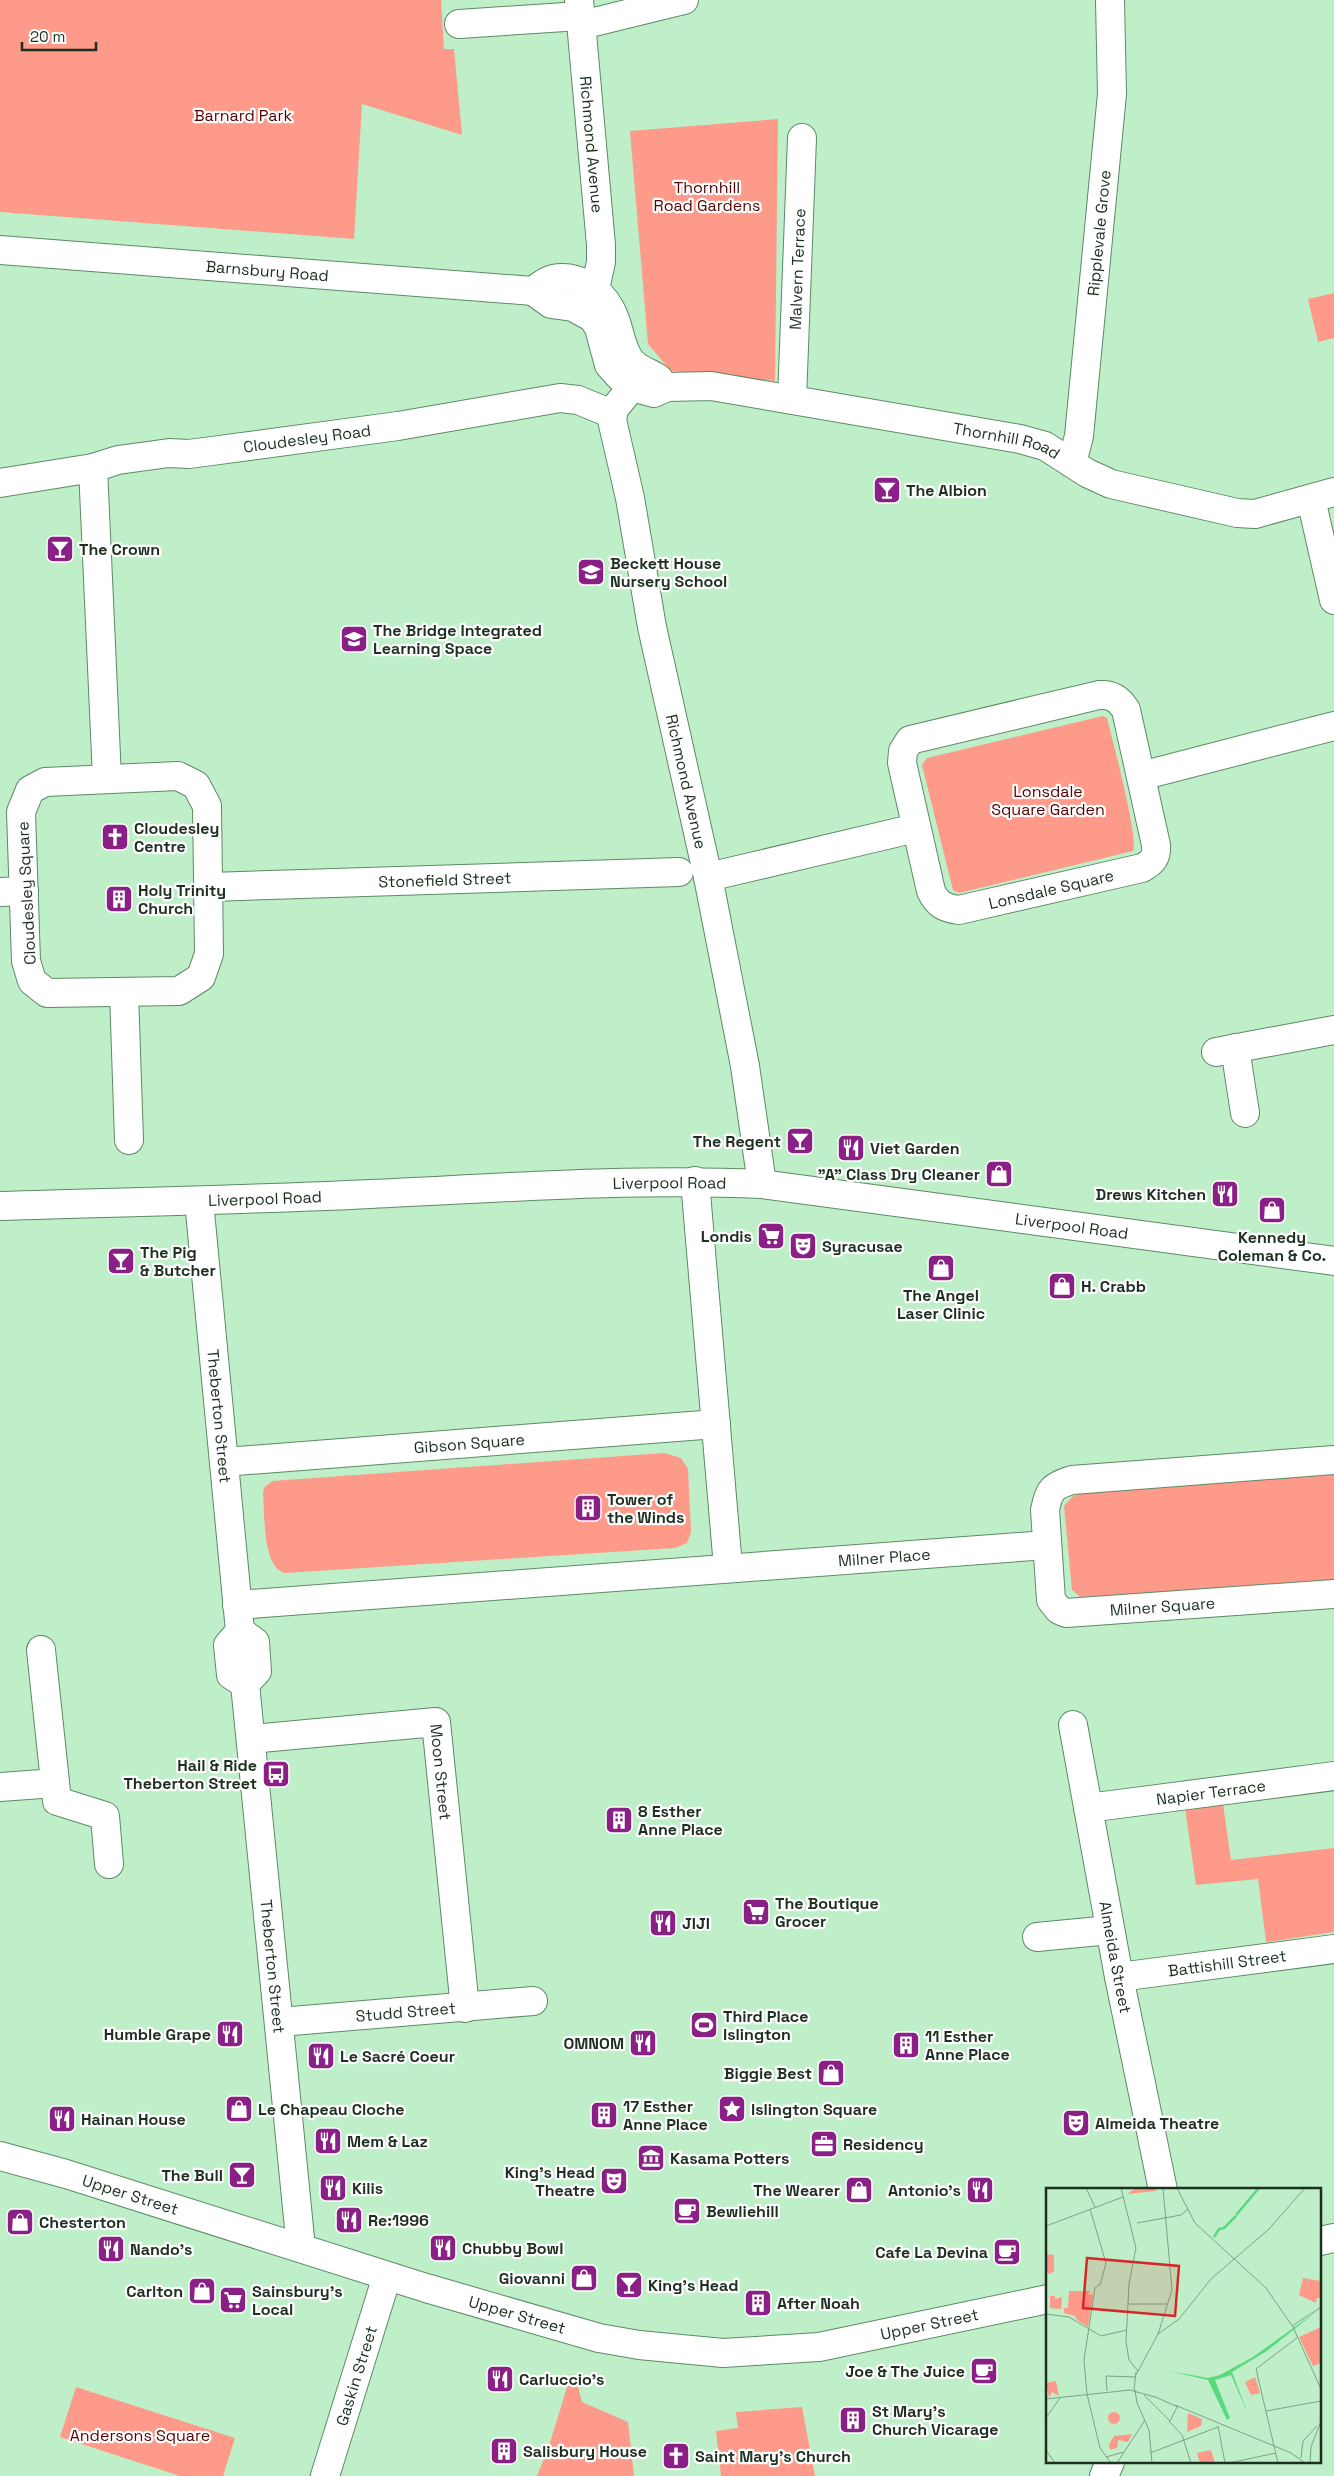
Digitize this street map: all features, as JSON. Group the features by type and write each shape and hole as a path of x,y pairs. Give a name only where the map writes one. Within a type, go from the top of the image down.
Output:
{"main road":[{"path":"459,24 580,14 684,0"},
{"name":"Ripplevale Grove","path":"1072,463 1079,436 1112,94 1110,0"},
{"name":"Richmond Avenue","path":"580,14 602,262 595,289"},
{"name":"Malvern Terrace","path":"792,399 802,138"},
{"name":"Barnsbury Road","path":"0,250 321,272 533,291"},
{"path":"564,278 577,281 595,289 610,309 621,344 631,362 656,377 667,387 654,393 632,387 618,376 609,365 599,328 593,318 573,307 551,304 533,291 551,279 564,278"},
{"name":"Thornhill Road","path":"667,387 711,386 1020,438 1045,446 1098,480 1237,513 1255,514 1322,496"},
{"path":"612,414 632,387"},
{"name":"Cloudesley Road","path":"0,483 93,468 118,460 169,453 189,454 398,426 560,398 578,400 612,414"},
{"name":"Richmond Avenue","path":"612,414 630,498 652,627 708,876 745,1066 762,1184"},
{"path":"93,468 108,778"},
{"path":"1322,496 1334,600"},
{"name":"Lonsdale Square","path":"1108,695 1120,700 1126,710 1141,776 1157,854 1151,863 1142,868 959,910 947,909 936,902 931,891 902,763 903,752 910,740 999,717 1108,695"},
{"path":"1141,776 1334,726"},
{"name":"Cloudesley Square","path":"178,776 196,785 207,806 210,887 209,954 200,977 179,991 47,993 32,981 12,892 22,812 30,790 45,782 108,778 178,776"},
{"path":"708,876 916,828"},
{"name":"Stonefield Street","path":"210,887 679,872"},
{"path":"124,992 129,1140"},
{"path":"1245,1113 1226,1050 1334,1030"},
{"path":"237,1605 728,1567 695,1181"},
{"name":"Liverpool Road","path":"0,1206 199,1201 695,1181 762,1184 1334,1261"},
{"name":"Theberton Street","path":"199,1201 240,1632 254,1642 255,1648 257,1672 245,1684 280,2022 300,2248"},
{"name":"Gibson Square","path":"224,1462 716,1424"},
{"name":"Milner Square","path":"1334,1460 1072,1480 1056,1484 1048,1495 1045,1510 1051,1600 1059,1610 1066,1613 1334,1594"},
{"name":"Milner Place","path":"728,1567 1047,1545"},
{"path":"41,1650 57,1801 105,1816 109,1864"},
{"name":"Moon Street","path":"251,1739 436,1722 465,2008"},
{"name":"Almeida Street","path":"1073,1725 1119,1977 1164,2188"},
{"name":"Napier Terrace","path":"1088,1808 1334,1776"},
{"path":"0,1787 55,1783"},
{"path":"1037,1937 1110,1930"},
{"name":"Battishill Street","path":"1119,1977 1334,1948"},
{"name":"Studd Street","path":"280,2022 533,2001"},
{"name":"Upper Street","path":"0,2156 66,2174 387,2276 599,2338 679,2350 723,2353 820,2347 1046,2299"},
{"name":"Gaskin Street","path":"325,2476 387,2276"},
{"path":"1104,2476 1109,2464"}],"green space":[{"name":"Barnard Park","path":"0,0 441,0 444,49 454,49 462,135 362,104 354,239 0,212"},
{"name":"Thornhill Road Gardens","path":"778,119 775,381 671,371 648,344 630,131"},
{"path":"1334,293 1334,338 1318,342 1308,299"},
{"name":"Lonsdale Square Garden","path":"1103,716 1107,718 1124,788 1134,842 1133,851 959,893 953,890 922,765 927,758"},
{"path":"664,1453 681,1458 688,1469 691,1532 687,1543 675,1548 285,1573 278,1569 268,1551 263,1494 264,1488 272,1481"},
{"path":"1334,1474 1334,1583 1080,1597 1072,1590 1064,1506 1072,1497 1080,1493"},
{"path":"1223,1804 1231,1860 1334,1848 1334,1932 1266,1942 1258,1879 1196,1885 1185,1808"},
{"path":"571,2374 575,2375 582,2402 628,2422 634,2476 537,2476 549,2446"},
{"name":"Andersons Square","path":"76,2387 235,2438 223,2476 180,2476 60,2437"},
{"path":"802,2407 815,2476 721,2476 716,2431 738,2428 736,2412"}],"place":[{"name":"The Albion","path":"887,490"},
{"name":"The Crown","path":"60,549"},
{"name":"Beckett House Nursery School","path":"591,572"},
{"name":"The Bridge Integrated Learning Space","path":"354,639"},
{"name":"Cloudesley Centre","path":"115,837"},
{"name":"Holy Trinity Church","path":"119,899"},
{"name":"The Regent","path":"800,1141"},
{"name":"Viet Garden","path":"851,1148"},
{"name":"\"A\" Class Dry Cleaner","path":"999,1174"},
{"name":"Drews Kitchen","path":"1225,1194"},
{"name":"Kennedy Coleman & Co.","path":"1272,1210"},
{"name":"Londis","path":"771,1236"},
{"name":"Syracusae","path":"803,1246"},
{"name":"The Pig & Butcher","path":"121,1261"},
{"name":"The Angel Laser Clinic","path":"941,1268"},
{"name":"H. Crabb","path":"1062,1286"},
{"name":"Tower of the Winds","path":"588,1508"},
{"name":"Hail & Ride Theberton Street","path":"276,1774"},
{"name":"8 Esther Anne Place","path":"619,1820"},
{"name":"The Boutique Grocer","path":"756,1912"},
{"name":"JIJI","path":"663,1923"},
{"name":"Third Place Islington","path":"704,2025"},
{"name":"Humble Grape","path":"230,2034"},
{"name":"OMNOM","path":"643,2043"},
{"name":"11 Esther Anne Place","path":"906,2045"},
{"name":"Le Sacré Coeur","path":"321,2056"},
{"name":"Biggie Best","path":"831,2073"},
{"name":"Le Chapeau Cloche","path":"239,2109"},
{"name":"Islington Square","path":"732,2109"},
{"name":"17 Esther Anne Place","path":"604,2115"},
{"name":"Hainan House","path":"62,2119"},
{"name":"Almeida Theatre","path":"1076,2123"},
{"name":"Mem & Laz","path":"328,2141"},
{"name":"Residency","path":"824,2144"},
{"name":"Kasama Potters","path":"651,2158"},
{"name":"The Bull","path":"242,2175"},
{"name":"King's Head Theatre","path":"614,2181"},
{"name":"Kilis","path":"333,2188"},
{"name":"The Wearer","path":"859,2190"},
{"name":"Antonio's","path":"980,2190"},
{"name":"Bewliehill","path":"687,2211"},
{"name":"Re:1996","path":"349,2220"},
{"name":"Chesterton","path":"20,2222"},
{"name":"Chubby Bowl","path":"443,2248"},
{"name":"Nando's","path":"111,2249"},
{"name":"Cafe La Devina","path":"1007,2252"},
{"name":"Giovanni","path":"584,2278"},
{"name":"King's Head","path":"629,2285"},
{"name":"Carlton","path":"202,2291"},
{"name":"Sainsbury's Local","path":"233,2300"},
{"name":"After Noah","path":"758,2303"},
{"name":"Joe & The Juice","path":"984,2371"},
{"name":"Carluccio's","path":"500,2379"},
{"name":"St Mary's Church Vicarage","path":"853,2420"},
{"name":"Salisbury House","path":"504,2451"},
{"name":"Saint Mary's Church","path":"676,2456"}]}
